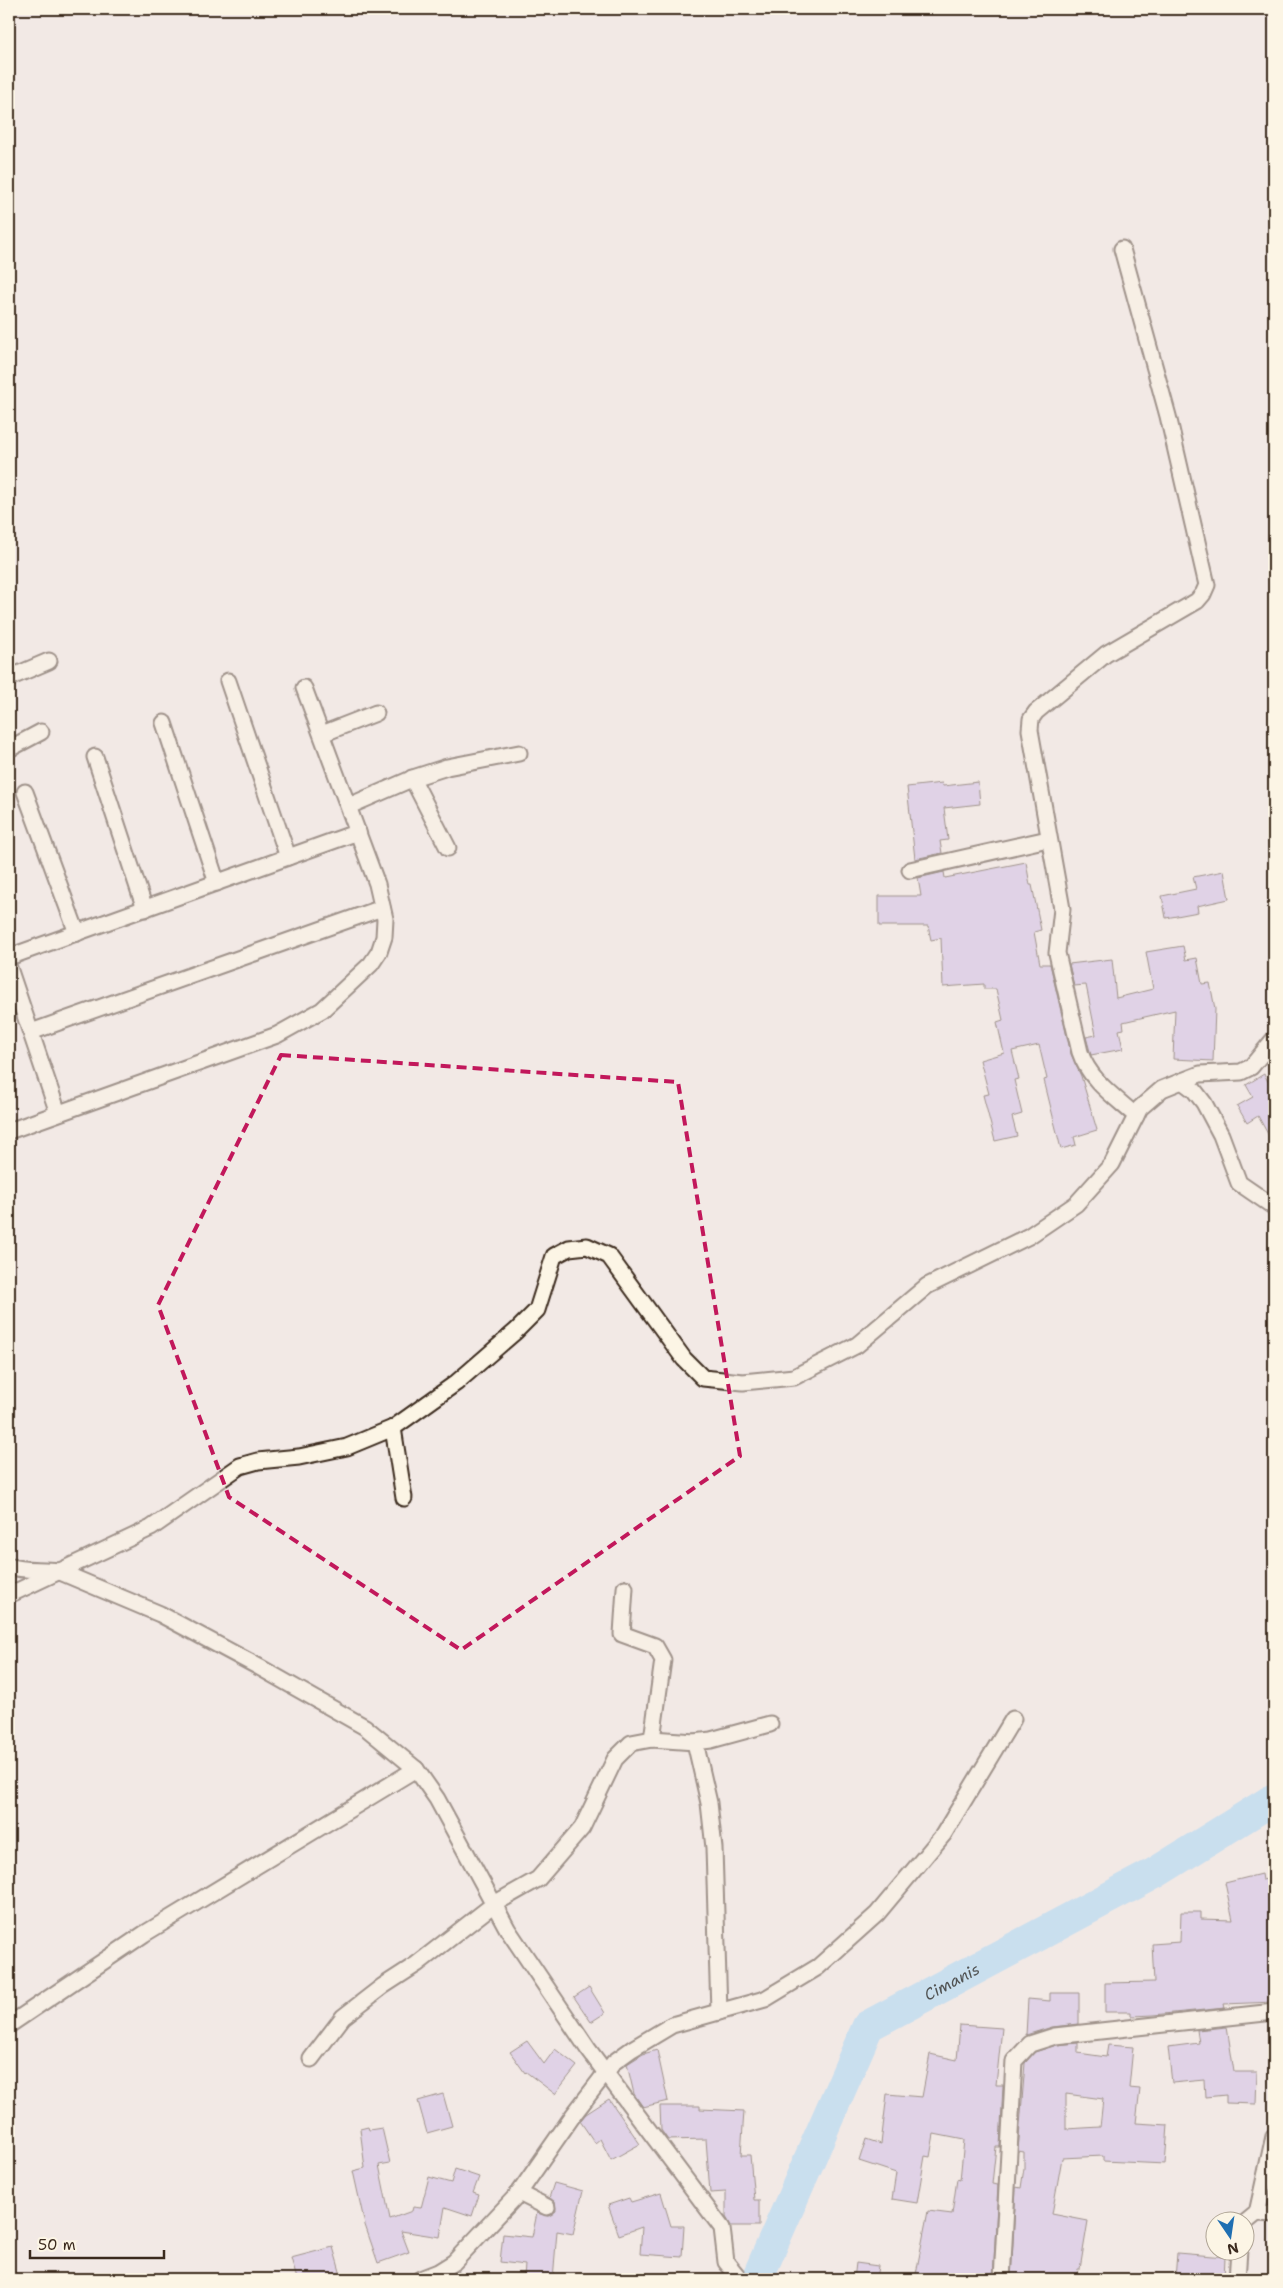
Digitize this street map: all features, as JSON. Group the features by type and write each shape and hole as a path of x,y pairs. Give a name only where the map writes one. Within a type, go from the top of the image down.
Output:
{"street":[{"path":"1122,249 1168,416 1207,585 1203,594 1197,600 1106,654 1036,712 1030,719 1030,730 1048,839 1062,908 1057,953 1084,1066 1136,1116"},
{"path":"9,678 49,661"},
{"path":"228,681 288,857"},
{"path":"9,1131 277,1035 322,1010 371,964 379,952 384,938 385,919 377,884 304,688"},
{"path":"322,734 376,712"},
{"path":"164,724 217,883"},
{"path":"9,749 41,732"},
{"path":"349,806 412,778 447,767 519,752"},
{"path":"95,757 145,909"},
{"path":"412,778 448,848"},
{"path":"26,792 77,933"},
{"path":"9,957 358,832"},
{"path":"910,870 1048,839"},
{"path":"31,1032 382,908"},
{"path":"9,968 58,1113"},
{"path":"9,1595 54,1570 151,1528 240,1466 258,1461 299,1457 347,1447 393,1428 456,1383 537,1310 554,1256 569,1248 587,1246 609,1256 684,1359 703,1378 743,1382 794,1377 857,1345 928,1286 1029,1236 1076,1204 1112,1164 1140,1108 1162,1089 1200,1074 1241,1072 1251,1067 1274,1040"},
{"path":"1182,1081 1194,1090 1204,1103 1221,1135 1239,1183 1274,1207"},
{"path":"393,1428 404,1498"},
{"path":"15,1568 54,1570 160,1614 259,1666 365,1727 416,1769 437,1799 508,1930 588,2049 722,2228 726,2262 740,2279"},
{"path":"625,1588 622,1634 655,1646 663,1660 652,1738"},
{"path":"420,2279 439,2276 519,2193 574,2114 603,2068 672,2025 684,2020 765,1999 818,1967 877,1914 943,1835 1013,1719"},
{"path":"311,2058 343,2017 383,1986 417,1964 494,1904 538,1879 582,1828 615,1759 631,1744 652,1738 695,1742 711,1740 770,1724"},
{"path":"695,1742 710,1803 714,1848 719,2012"},
{"path":"9,2025 144,1934 416,1769"},
{"path":"1002,2279 1014,2061 1030,2044 1055,2036 1274,2012"},
{"path":"1253,2210 1274,2136"},
{"path":"519,2193 547,2207"},
{"path":"1256,2217 1274,2214"},
{"path":"1237,2279 1239,2260"}],"highlighted area":[{"path":"281,1055 678,1082 740,1456 461,1650 229,1497 158,1305"}],"building":[{"path":"978,782 980,804 944,808 948,840 940,841 942,853 915,859 907,787 942,783 943,786"},
{"path":"1026,862 1041,930 1034,932 1040,964 1050,964 1071,1054 1081,1076 1097,1130 1074,1137 1076,1145 1061,1149 1044,1080 1047,1079 1039,1045 1012,1051 1019,1079 1014,1080 1022,1114 1012,1117 1017,1136 995,1141 983,1095 989,1094 980,1060 1004,1053 997,1022 1003,1020 996,989 984,989 984,984 943,987 941,938 931,940 928,926 879,926 879,896 921,896 918,878 944,872 945,878"},
{"path":"1224,871 1229,899 1197,906 1198,912 1166,918 1162,896 1196,889 1193,877"},
{"path":"1183,946 1186,960 1197,958 1202,984 1210,983 1215,1009 1213,1061 1173,1059 1175,1010 1123,1022 1124,1029 1119,1030 1123,1049 1091,1055 1086,1037 1096,1035 1086,985 1074,986 1069,964 1112,959 1116,998 1153,989 1146,952"},
{"path":"1264,1074 1274,1093 1274,1145 1258,1116 1247,1123 1237,1106 1253,1097 1246,1085"},
{"path":"1261,1874 1262,1880 1274,1878 1274,2002 1224,2004 1225,2008 1153,2015 1131,2016 1131,2012 1105,2012 1105,1983 1154,1982 1152,1944 1180,1942 1181,1912 1200,1912 1200,1919 1233,1920 1225,1883"},
{"path":"589,1987 605,2013 591,2022 574,1997"},
{"path":"1050,1993 1079,1993 1079,2024 1052,2027 1026,2035 1028,1999 1050,2001"},
{"path":"960,2025 1002,2028 996,2085 1003,2085 1000,2147 996,2147 992,2184 998,2185 993,2279 915,2279 928,2211 952,2214 957,2179 960,2180 964,2140 934,2134 930,2157 925,2156 917,2203 892,2199 896,2173 859,2161 866,2139 881,2144 887,2094 922,2097 930,2054 957,2060"},
{"path":"1227,2027 1234,2072 1257,2072 1256,2104 1226,2103 1226,2095 1205,2097 1204,2080 1172,2083 1168,2047 1199,2043 1197,2030"},
{"path":"527,2041 544,2064 555,2049 577,2066 555,2094 525,2073 510,2052"},
{"path":"1078,2043 1078,2053 1106,2057 1108,2045 1133,2047 1129,2088 1140,2089 1136,2123 1168,2125 1165,2164 1103,2161 1103,2156 1062,2158 1052,2214 1088,2221 1080,2269 1078,2269 1076,2279 1011,2279 1016,2187 1021,2188 1024,2168 1024,2152 1018,2151 1025,2063 1035,2052 1057,2045","holes":["1066,2094 1103,2099 1100,2127 1066,2129"]},
{"path":"657,2050 668,2101 643,2107 634,2094 627,2064 643,2054"},
{"path":"443,2094 452,2126 427,2133 418,2101"},
{"path":"609,2099 640,2144 611,2160 600,2139 595,2143 580,2121 586,2114"},
{"path":"660,2106 700,2106 700,2109 744,2111 741,2155 750,2155 754,2200 759,2200 759,2226 731,2226 726,2217 726,2192 710,2193 706,2139 668,2140 661,2130"},
{"path":"368,2127 369,2130 382,2128 390,2163 379,2165 390,2219 412,2211 413,2207 421,2208 429,2177 451,2183 455,2169 479,2177 473,2193 479,2195 472,2216 445,2207 440,2237 401,2231 409,2252 378,2263 365,2225 353,2171 365,2168 360,2129"},
{"path":"554,2183 583,2191 573,2234 557,2231 553,2279 524,2276 525,2265 500,2262 503,2234 532,2237 537,2213 548,2216 556,2211 555,2202 549,2198"},
{"path":"661,2193 671,2226 684,2226 682,2257 640,2254 642,2227 619,2235 608,2205 629,2198 631,2202"},
{"path":"333,2247 341,2275 325,2279 297,2279 291,2258"},
{"path":"1177,2253 1206,2255 1206,2260 1225,2260 1224,2278 1175,2279"},
{"path":"856,2263 878,2266 876,2279 854,2279"}],"waterway":[{"name":"Cimanis","path":"757,2279 868,2026 1155,1873 1274,1799"}]}
